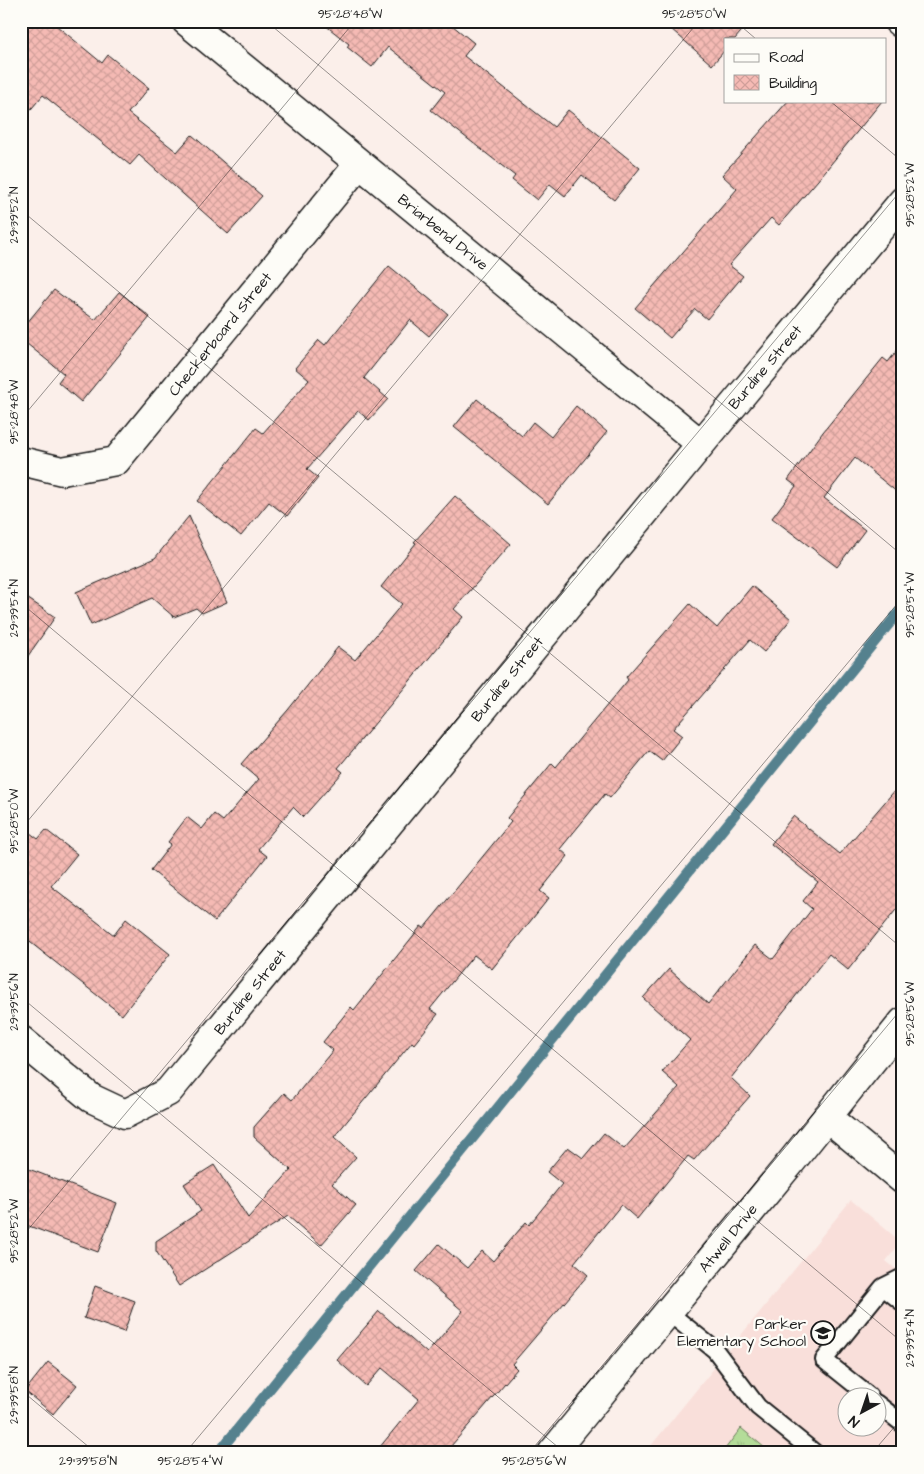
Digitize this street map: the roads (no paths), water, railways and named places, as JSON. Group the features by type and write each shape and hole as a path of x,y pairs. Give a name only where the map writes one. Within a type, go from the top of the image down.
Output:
{"street":[{"name":"Briarbend Drive","path":"186,21 700,444"},
{"path":"898,21 903,25"},
{"name":"Checkerboard Street","path":"21,461 62,471 116,461 359,164"},
{"name":"Burdine Street","path":"21,1040 91,1098 125,1114 168,1092 700,444 903,202"},
{"name":"Atwell Drive","path":"552,1453 903,1022"},
{"path":"827,1117 903,1180"}],"lane":[{"path":"856,1386 824,1360 883,1287 903,1277"},
{"path":"883,1287 903,1303"},
{"path":"668,1312 715,1350 758,1407 815,1453"},
{"path":"886,1411 903,1424"}],"waterway":[{"path":"218,1453 903,607"}],"place":[{"name":"Parker Elementary School","path":"823,1333"}]}
